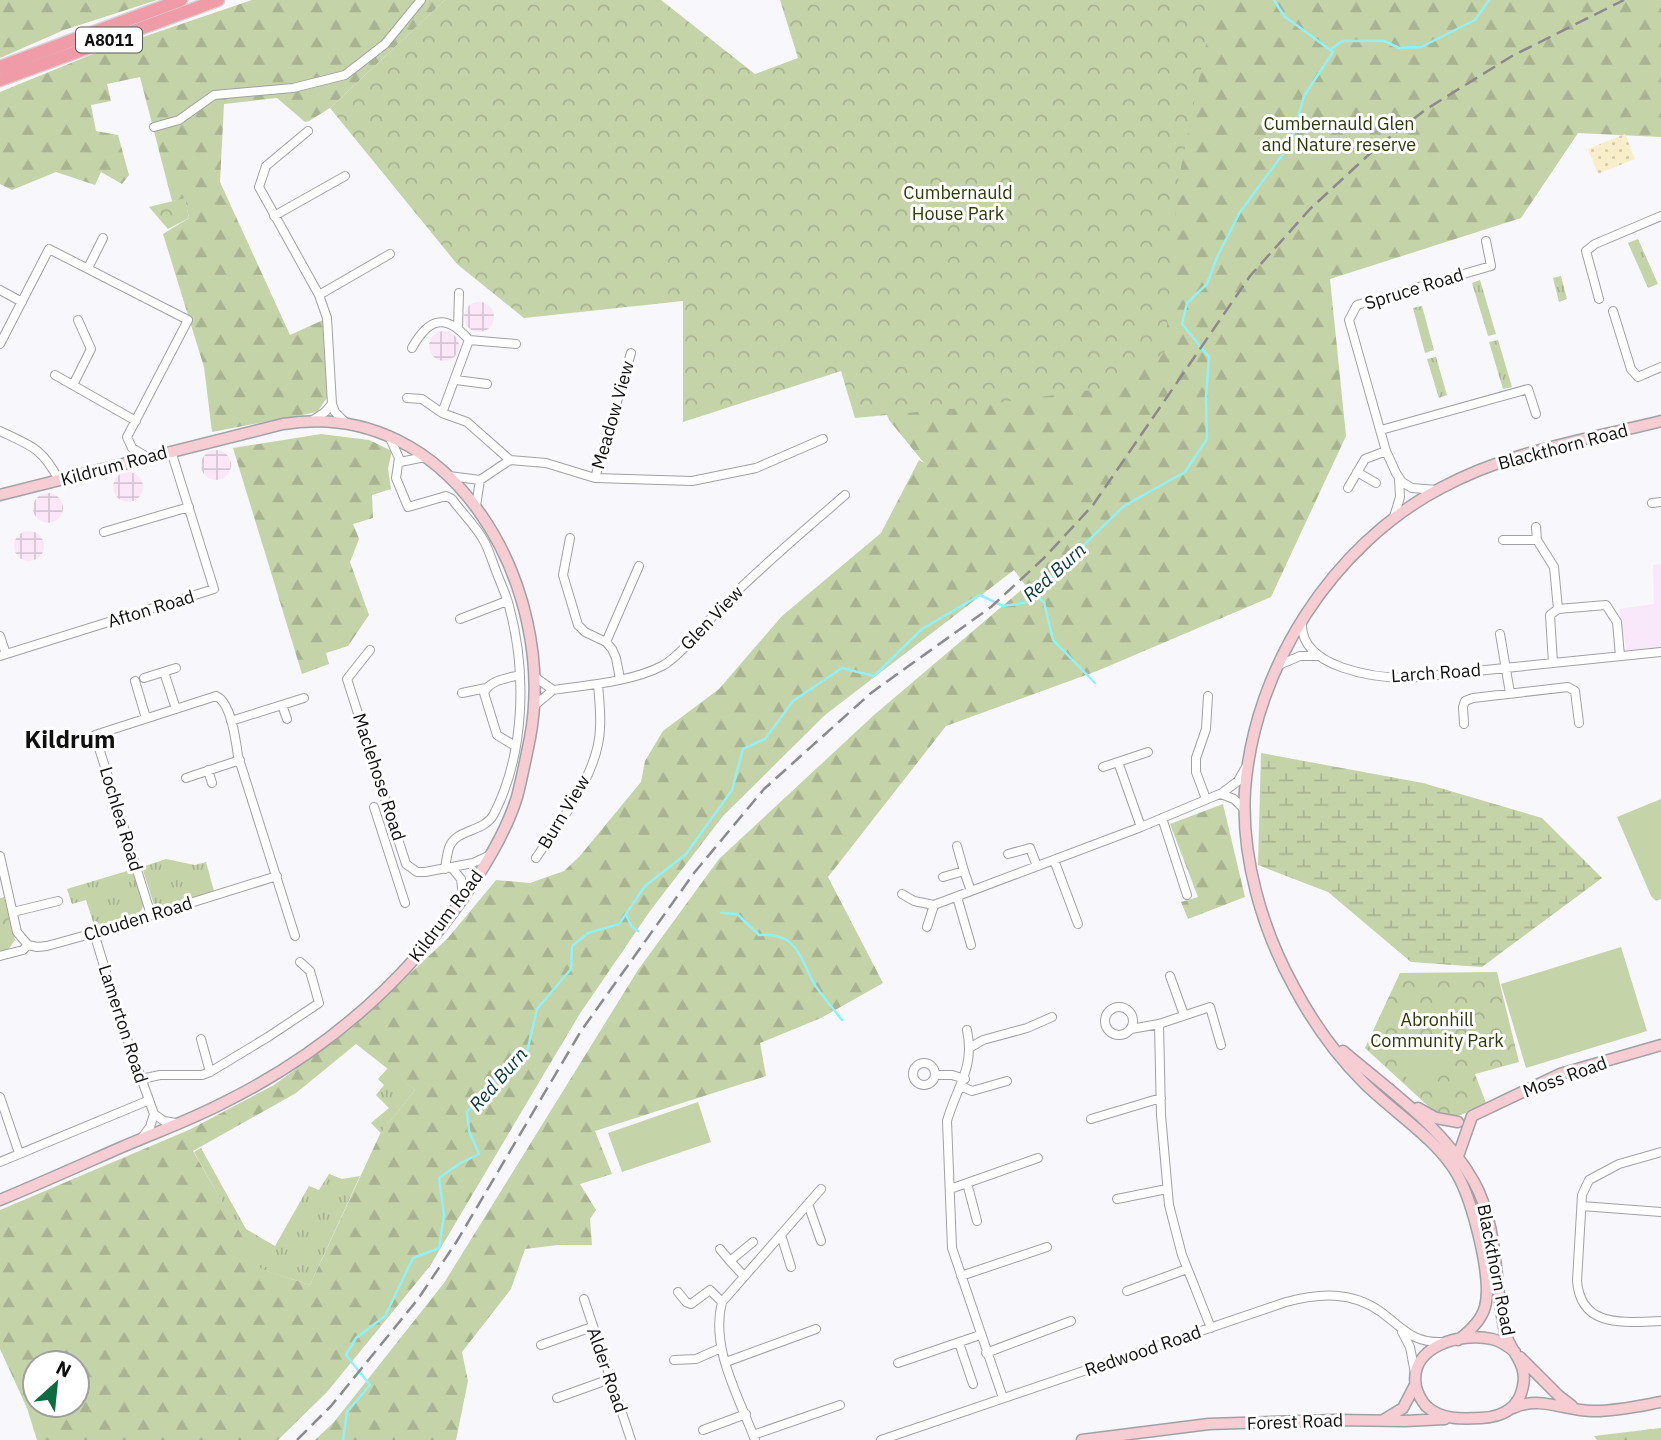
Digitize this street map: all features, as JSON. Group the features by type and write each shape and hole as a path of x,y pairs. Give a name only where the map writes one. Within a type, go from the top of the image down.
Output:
{"main road":[{"name":"A8011","path":"0,67 181,0"},
{"name":"A8011","path":"0,80 218,0"}],"street":[{"path":"154,127 179,120 214,95 293,88 345,75 385,44 422,0"},
{"path":"308,131 266,166 259,187 319,295 329,326 332,404 335,412 347,424"},
{"path":"274,216 345,176"},
{"path":"1599,299 1586,251 1595,244 1661,216"},
{"path":"88,268 103,238"},
{"name":"Spruce Road","path":"1399,479 1386,452 1349,320 1357,305 1492,266 1486,241"},
{"path":"0,344 49,248 187,320 127,438 129,444 147,457"},
{"path":"319,295 390,254"},
{"path":"0,290 22,302"},
{"path":"458,327 459,293"},
{"path":"1613,311 1631,369 1638,377 1661,367"},
{"path":"73,385 91,349 78,320"},
{"path":"412,348 423,329 439,322 458,327 468,340 516,344"},
{"path":"442,413 456,380 468,340"},
{"name":"Meadow View","path":"596,478 631,353"},
{"path":"55,375 136,421"},
{"path":"456,380 487,384"},
{"path":"1381,430 1528,389 1536,414"},
{"path":"407,398 422,399 442,413 467,422 510,460 480,480 449,476"},
{"path":"313,420 332,404"},
{"name":"Kildrum Road","path":"0,495 259,428 313,420 347,424 389,436 425,457 449,476 476,506 492,530 517,583 529,631 535,677 531,736 516,799 491,854 462,900 418,955 376,998 326,1041 230,1100 0,1200"},
{"name":"Blackthorn Road","path":"1452,1341 1479,1319 1486,1306 1487,1290 1477,1227 1467,1196 1455,1172 1408,1122 1363,1082 1342,1059 1294,988 1271,938 1257,897 1245,810 1245,789 1251,758 1270,684 1313,602 1345,561 1394,519 1437,490 1496,463 1661,421"},
{"path":"0,431 31,445 48,460 59,480"},
{"path":"389,436 400,462 396,478 408,507 446,495 485,542 507,601 520,675 515,746 505,786 490,821 482,827 461,834 449,847 448,868 461,879 462,900"},
{"name":"Meadow View","path":"510,460 546,463 596,478 691,481 756,468 823,439"},
{"name":"Afton Road","path":"0,636 3,655 214,589 171,451"},
{"path":"1348,488 1365,459 1386,452"},
{"path":"400,462 425,457"},
{"path":"1357,472 1376,483"},
{"path":"1399,479 1412,488 1437,490"},
{"path":"1394,519 1400,497 1399,479"},
{"path":"476,506 480,480"},
{"name":"Glen View","path":"552,690 620,679 659,668 672,660 702,625 747,581 845,495"},
{"path":"104,532 189,507"},
{"path":"1536,527 1537,540 1554,567 1558,608"},
{"path":"570,538 563,575 578,625 585,632 606,642 616,658 620,679"},
{"path":"1503,540 1537,540"},
{"path":"606,642 639,566"},
{"path":"460,619 507,601"},
{"path":"1553,663 1550,615 1558,608 1606,605 1617,622 1620,656"},
{"path":"1302,622 1304,641 1321,657"},
{"path":"1500,634 1510,693"},
{"name":"Maclehose Road","path":"370,650 347,679 410,869 425,872 448,868 473,863 491,854"},
{"name":"Larch Road","path":"1321,657 1352,671 1388,678 1661,652"},
{"path":"1279,666 1300,656 1321,657"},
{"path":"144,678 176,668"},
{"path":"164,671 176,709"},
{"path":"461,693 486,688 492,683 520,675"},
{"path":"534,706 552,690 535,677"},
{"path":"135,681 146,718"},
{"name":"Burn View","path":"536,858 563,818 592,765 600,729 598,684"},
{"path":"1464,724 1465,701 1473,698 1568,687 1575,691 1579,723"},
{"path":"486,688 484,693 497,735 515,746"},
{"name":"Lochlea Road","path":"151,915 95,735 216,696 224,701 239,758"},
{"path":"1206,799 1196,772 1196,758 1206,729 1208,696"},
{"path":"231,721 303,698"},
{"path":"282,705 287,719"},
{"path":"1103,767 1148,752"},
{"path":"186,778 239,758 295,936"},
{"path":"902,894 914,901 934,905 1141,827 1221,794 1238,781 1251,758"},
{"path":"1118,762 1141,827"},
{"path":"208,770 212,783"},
{"path":"1221,794 1234,799 1245,810"},
{"path":"374,807 405,903"},
{"path":"1162,818 1187,895"},
{"path":"386,845 399,840"},
{"path":"957,846 971,891"},
{"path":"1008,854 1030,848 1037,866"},
{"path":"0,856 17,932 28,945"},
{"path":"1054,860 1078,924"},
{"path":"943,877 964,871"},
{"name":"Clouden Road","path":"0,956 23,950 28,945 47,946 94,933 277,876"},
{"path":"957,897 971,945"},
{"path":"13,912 58,901"},
{"path":"927,927 934,905"},
{"name":"Lamerton Road","path":"94,933 147,1101 154,1114"},
{"path":"141,1079 160,1075 202,1075 210,1072 319,1003 310,971 300,962"},
{"path":"1170,976 1184,1015"},
{"path":"1131,1030 1210,1007 1221,1045"},
{"path":"971,1047 983,1040 1027,1028 1052,1017"},
{"path":"1159,1024 1169,1205 1187,1269 1211,1328"},
{"path":"967,1030 971,1047 963,1083 952,1102 947,1121 952,1248 1003,1398"},
{"path":"201,1039 210,1072"},
{"name":"Blackthorn Road","path":"1330,1041 1428,1125 1457,1155 1474,1181 1490,1228 1505,1330 1515,1352"},
{"name":"Moss Road","path":"1408,1122 1428,1125 1458,1122 1560,1074 1661,1045"},
{"path":"936,1075 952,1075 972,1091 1007,1081"},
{"path":"1391,1091 1436,1118 1458,1122"},
{"path":"0,1097 19,1153"},
{"path":"1091,1119 1161,1098"},
{"path":"0,1162 147,1101"},
{"path":"141,1139 150,1127 154,1114 164,1121 182,1123"},
{"path":"1455,1172 1457,1155 1472,1116"},
{"path":"1464,1139 1474,1181"},
{"path":"1661,1152 1619,1164 1589,1180 1582,1195 1577,1281 1578,1294 1587,1310 1604,1319 1661,1321"},
{"path":"950,1189 1038,1158"},
{"path":"967,1183 977,1221"},
{"path":"821,1189 743,1275 722,1302 718,1319 726,1362 754,1437 840,1405"},
{"path":"1117,1199 1167,1189"},
{"path":"808,1204 821,1241"},
{"path":"1582,1206 1661,1212"},
{"path":"781,1235 791,1267"},
{"path":"730,1261 753,1242"},
{"path":"961,1276 1046,1247"},
{"path":"720,1249 743,1275"},
{"path":"1127,1291 1187,1269"},
{"path":"678,1293 685,1302 691,1304 710,1290 722,1302"},
{"name":"Redwood Road","path":"881,1440 1286,1302 1327,1294 1358,1300 1424,1342 1452,1341"},
{"name":"Alder Road","path":"584,1299 631,1440"},
{"path":"986,1353 1071,1321"},
{"path":"541,1345 592,1327"},
{"path":"726,1362 816,1329"},
{"path":"1401,1329 1410,1347 1419,1396 1428,1407 1440,1415 1458,1418 1498,1416 1532,1402 1595,1411 1661,1402"},
{"path":"898,1363 980,1335"},
{"path":"1383,1420 1400,1412 1411,1397 1419,1363 1427,1353 1452,1341 1472,1338 1494,1340 1515,1352 1562,1399 1580,1409"},
{"path":"959,1343 974,1384"},
{"path":"674,1360 696,1359 722,1348"},
{"path":"1511,1409 1522,1392 1524,1378 1522,1365 1515,1352"},
{"path":"557,1398 610,1379"},
{"path":"703,1430 746,1415"},
{"name":"Forest Road","path":"1082,1440 1209,1424 1458,1418"}],"shaded area":[{"path":"479,302 490,306 494,317 490,328 479,332 468,328 464,317 468,306"},
{"path":"444,331 455,335 459,346 455,357 444,361 433,357 429,346 433,335"},
{"path":"216,450 227,454 231,465 227,476 216,480 205,476 201,465 205,454"},
{"path":"128,472 139,476 143,487 139,498 128,502 117,498 113,487 117,476"},
{"path":"48,493 59,497 63,508 59,519 48,523 37,519 33,508 37,497"},
{"path":"29,531 40,535 44,546 40,557 29,561 18,557 14,546 18,535"},
{"path":"1661,564 1661,650 1627,653 1619,609 1654,604 1653,565"}],"green space":[{"path":"0,0 157,0 64,30 0,58"},
{"path":"252,0 445,0 330,108 309,121 305,122 277,98 224,104 220,182 290,335 323,320 327,398 317,412 212,432 204,367 163,234 189,218 185,199 172,201 140,77 107,84 111,101 91,105 96,131 118,135 129,175 122,184 101,172 95,185 56,172 12,190 0,184 0,92 93,54"},
{"name":"Cumbernauld House Park","path":"445,0 661,0 755,74 798,58 780,0 1215,0 1178,182 1165,352 1113,387 959,408 855,418 841,371 683,422 683,301 524,318 457,264 330,108"},
{"name":"Cumbernauld Glen and Nature reserve","path":"1074,0 1661,0 1661,137 1578,133 1521,218 1330,279 1346,436 1271,597 1097,671 946,726 828,877 883,983 821,1018 760,1043 766,1076 595,1131 612,1174 580,1184 596,1210 590,1219 592,1245 525,1249 511,1289 462,1352 468,1381 456,1440 315,1440 334,1422 444,1283 638,970 719,859 874,715 1026,586 1014,570 825,715 723,816 650,911 579,1015 430,1266 327,1392 278,1440 37,1440 30,1419 91,1419 91,1349 21,1349 21,1395 0,1349 0,1210 191,1129 274,1085 351,1029 448,938 496,880 530,883 564,871 579,857 641,782 645,761 663,731 719,689 782,616 881,533 919,460 924,463 889,420 852,323","holes":["356,1044 415,1090 380,1134 310,1285 261,1269 193,1151 296,1093"]},
{"path":"185,198 189,218 168,229 149,207"},
{"path":"1638,239 1658,284 1648,288 1628,243"},
{"path":"1561,276 1567,299 1559,302 1553,278"},
{"path":"1480,280 1496,334 1488,336 1472,283"},
{"path":"1422,306 1434,350 1425,353 1413,308"},
{"path":"1498,340 1512,387 1503,389 1489,342"},
{"path":"1436,357 1447,395 1439,398 1427,359"},
{"path":"321,434 369,440 392,451 388,468 391,489 372,495 373,518 353,524 359,539 350,562 369,615 348,646 326,653 329,664 302,674 233,448"},
{"path":"1261,753 1423,783 1542,818 1602,878 1482,967 1411,962 1328,892 1258,865"},
{"path":"1661,799 1661,899 1656,901 1651,896 1617,817"},
{"path":"1223,804 1245,897 1188,919 1181,902 1198,897 1170,824"},
{"path":"166,859 195,865 206,862 214,891 161,908 154,905 142,867"},
{"path":"127,871 128,874 134,873 140,889 143,901 141,910 131,918 95,928 86,900 72,904 67,889"},
{"path":"4,897 15,940 8,950 0,951 0,898"},
{"path":"1621,947 1647,1031 1526,1068 1501,984"},
{"name":"Abronhill Community Park","path":"1497,972 1519,1062 1475,1074 1486,1103 1461,1115 1440,1117 1365,1048 1400,973"},
{"path":"1417,1029 1421,1046 1388,1052 1385,1035"},
{"path":"1428,1050 1434,1069 1430,1082 1416,1085 1397,1070 1396,1055"},
{"path":"388,1068 415,1090 381,1133 371,1123 389,1108 376,1095 384,1085 378,1079"},
{"path":"698,1102 711,1142 622,1172 608,1133"},
{"path":"201,1148 246,1229 275,1246 309,1186 319,1190 329,1174 342,1179 360,1176 310,1285 260,1269 194,1152"},
{"path":"1661,1428 1661,1440 1597,1440 1594,1436"}],"sand":[{"path":"1625,134 1635,159 1598,174 1588,149"}],"waterway":[{"name":"Red Burn","path":"343,1440 347,1412 370,1385 346,1355 356,1338 385,1316 413,1258 439,1248 444,1215 439,1178 479,1154 469,1131 467,1112 490,1085 527,1052 537,1009 571,969 572,946 588,933 619,924 645,886 686,854 732,790 743,749 765,739 793,701 842,668 874,676 922,629 980,595 1003,606 1024,603 1124,506 1185,472 1207,439 1209,357 1182,324 1187,303 1207,284 1217,257 1240,212 1291,143 1304,96 1333,52 1284,16 1274,0"},
{"name":"Red Burn","path":"1330,50 1342,41 1384,41 1399,48 1421,47 1475,20 1489,0"},
{"path":"1034,594 1044,602 1053,640 1095,683"},
{"path":"721,913 737,914 759,935 780,937 794,946 818,990 842,1020"},
{"path":"626,915 632,927 638,931"}],"railway":[{"path":"297,1440 331,1406 418,1299 457,1241 581,1031 694,873 764,789 871,693 991,607 1045,557 1093,505 1250,276 1310,209 1376,148 1425,110 1512,56 1624,0"}],"district":[{"name":"Kildrum","path":"70,740"}]}
